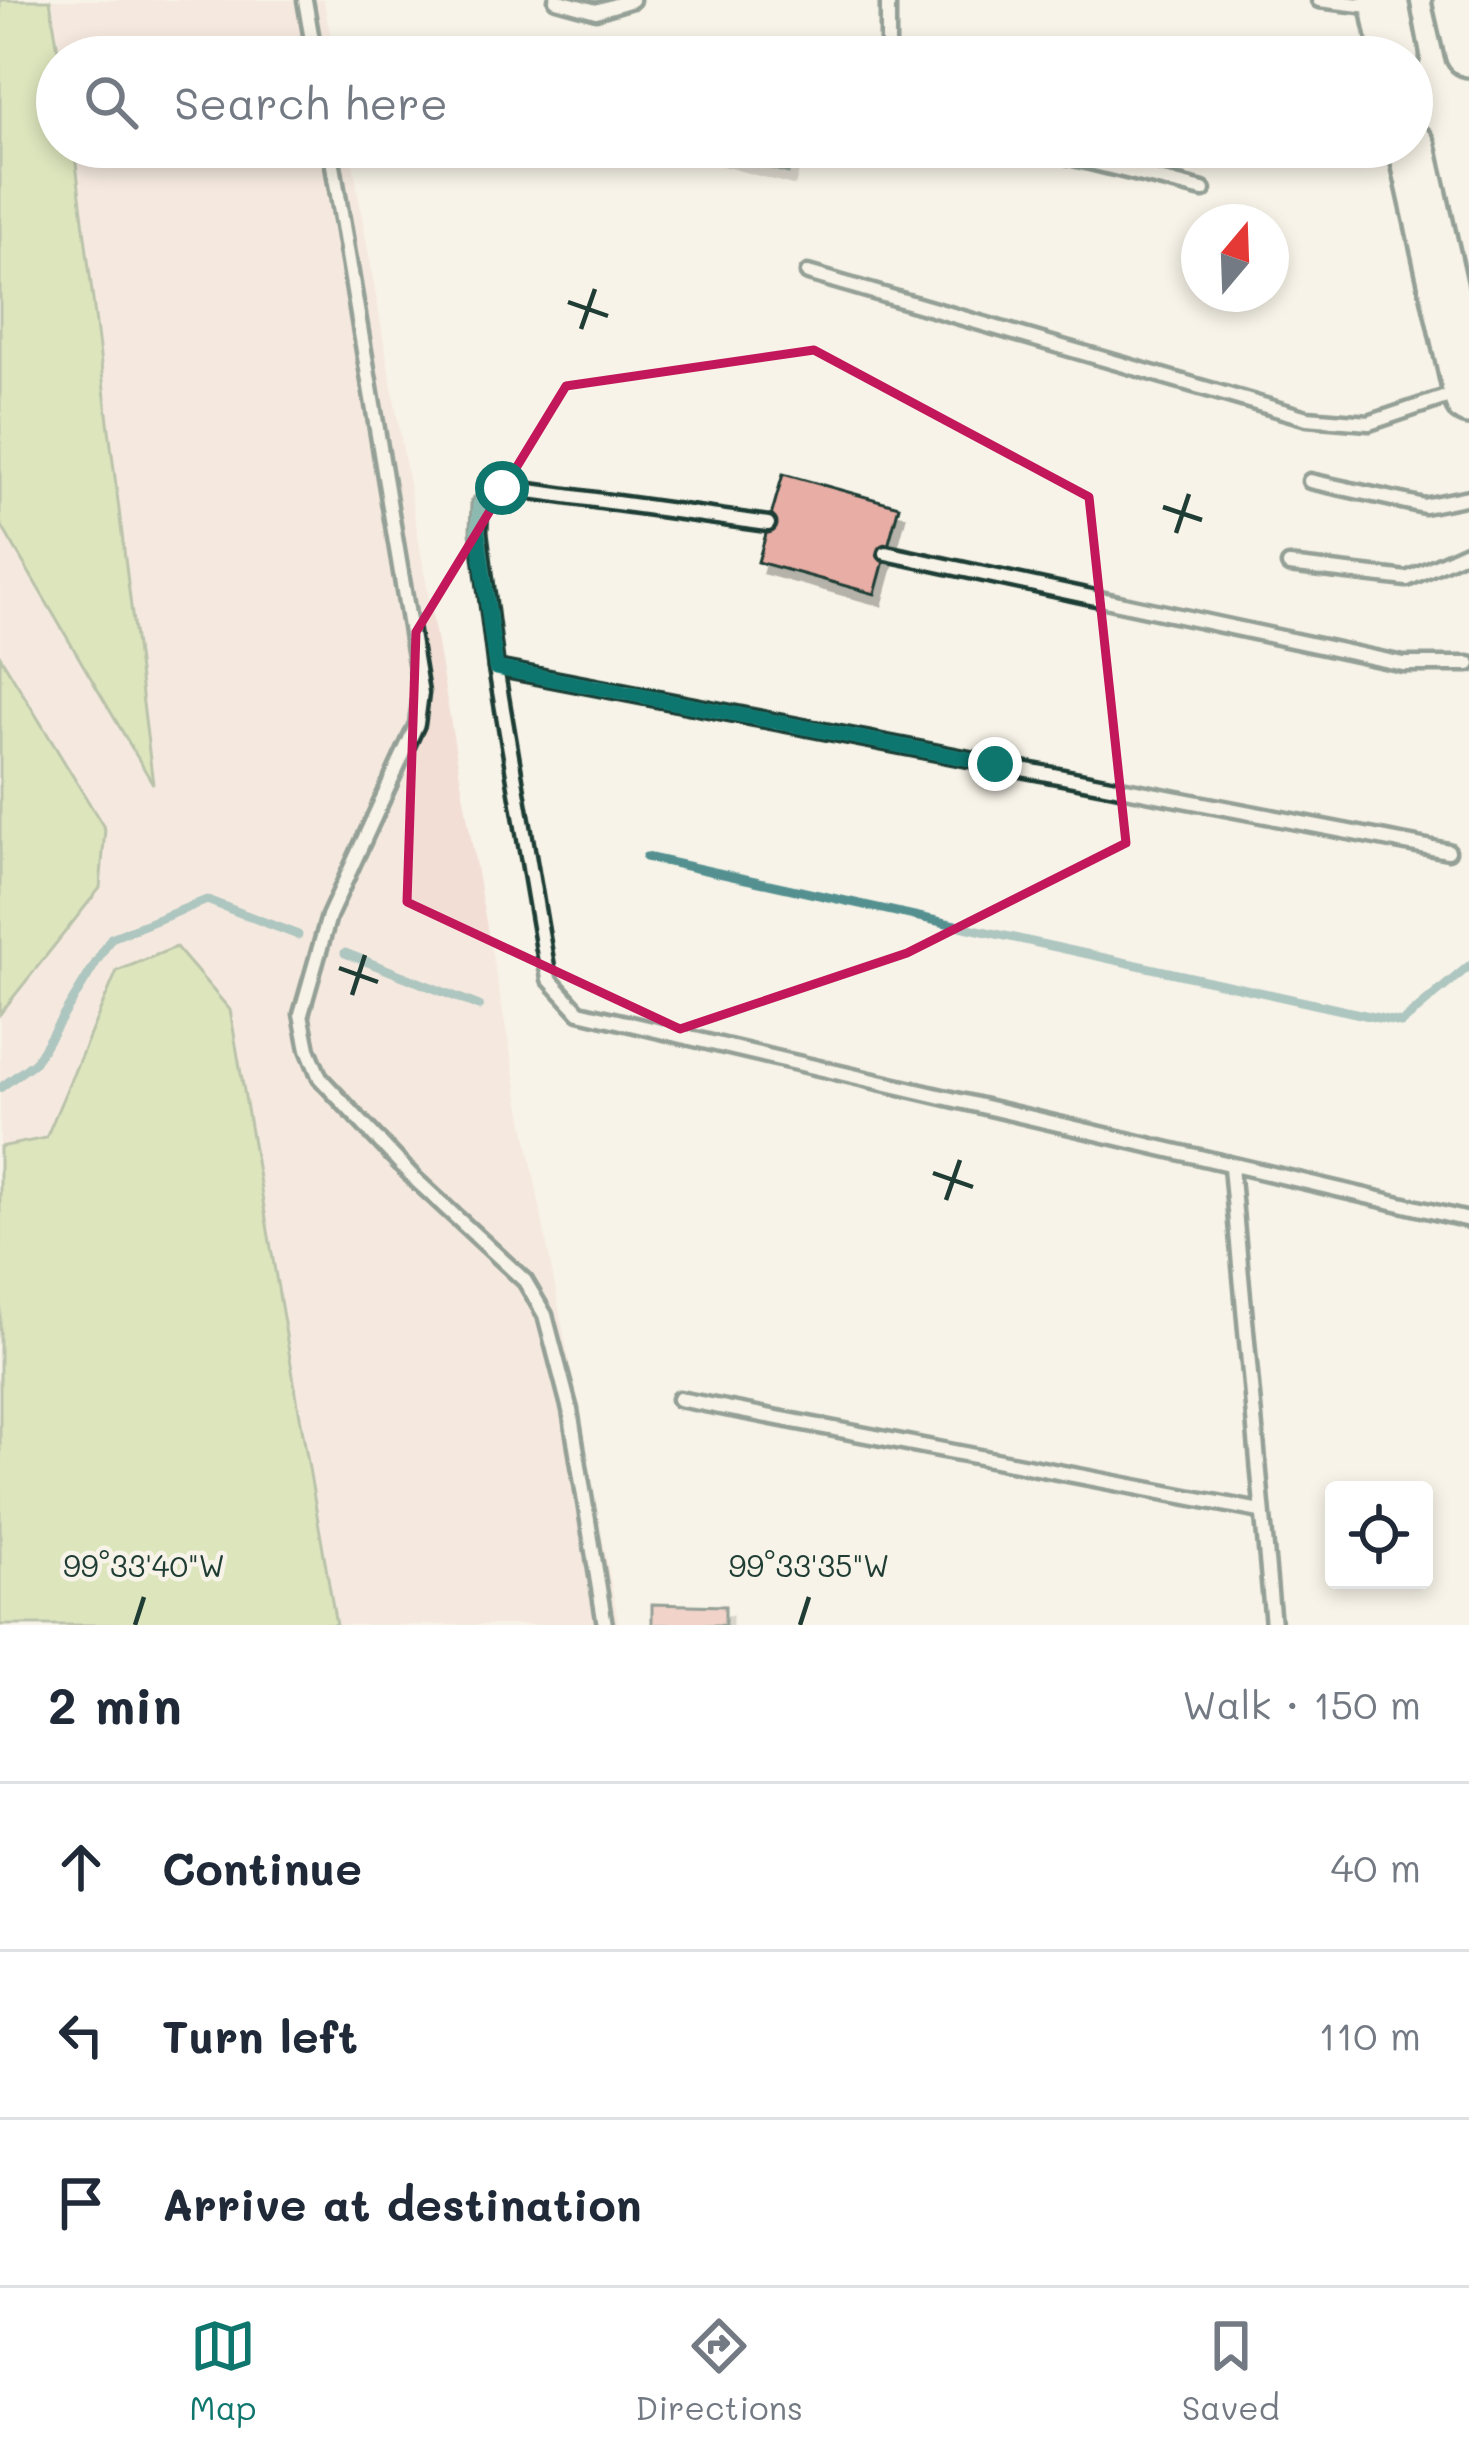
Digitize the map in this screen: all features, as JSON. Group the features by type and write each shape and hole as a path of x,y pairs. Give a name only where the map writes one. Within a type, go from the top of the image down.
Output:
{"highway":[{"path":"1385,4 1391,36"},
{"path":"1417,168 1468,395"}],"lane":[{"path":"305,0 311,36"},
{"path":"556,0 596,11 632,0"},
{"path":"887,36 888,0"},
{"path":"1319,0 1385,4"},
{"path":"334,168 422,693 417,724 329,916 301,1014 320,1078 416,1180 526,1281 544,1315 566,1392 605,1625"},
{"path":"1115,168 1204,190"},
{"path":"808,273 1307,418 1369,423 1468,395"},
{"path":"1310,481 1424,506 1469,497"},
{"path":"769,524 502,488 480,504 478,532 496,668 549,979 579,1012 1469,1220"},
{"path":"1289,565 1407,579 1469,551"},
{"path":"886,553 1403,664 1469,664"},
{"path":"496,668 1448,851"},
{"path":"1231,1167 1273,1625"},
{"path":"679,1399 1260,1511"}],"highlighted area":[{"path":"814,350 1089,497 1126,843 907,953 680,1029 407,902 416,632 566,386"}],"shaded area":[{"path":"0,0 324,0 330,36 36,36 36,168 354,168 482,901 619,1625 0,1625"}],"green space":[{"path":"0,0 50,0 56,36 36,36 36,168 77,168 153,784 0,523"},
{"path":"0,656 105,829 100,888 0,1014"},
{"path":"176,947 230,1010 336,1625 0,1625 0,1147 46,1138 117,971"}],"building":[{"path":"783,474 899,506 875,594 758,562"},
{"path":"652,1604 725,1606 725,1625 652,1625"}],"waterway":[{"path":"646,857 1401,1023 1469,966"},
{"path":"0,1088 35,1062 111,938 207,900 298,935"},
{"path":"345,953 479,1006"}],"route":[{"path":"502,488 480,504 478,532 496,668 995,764"}]}
